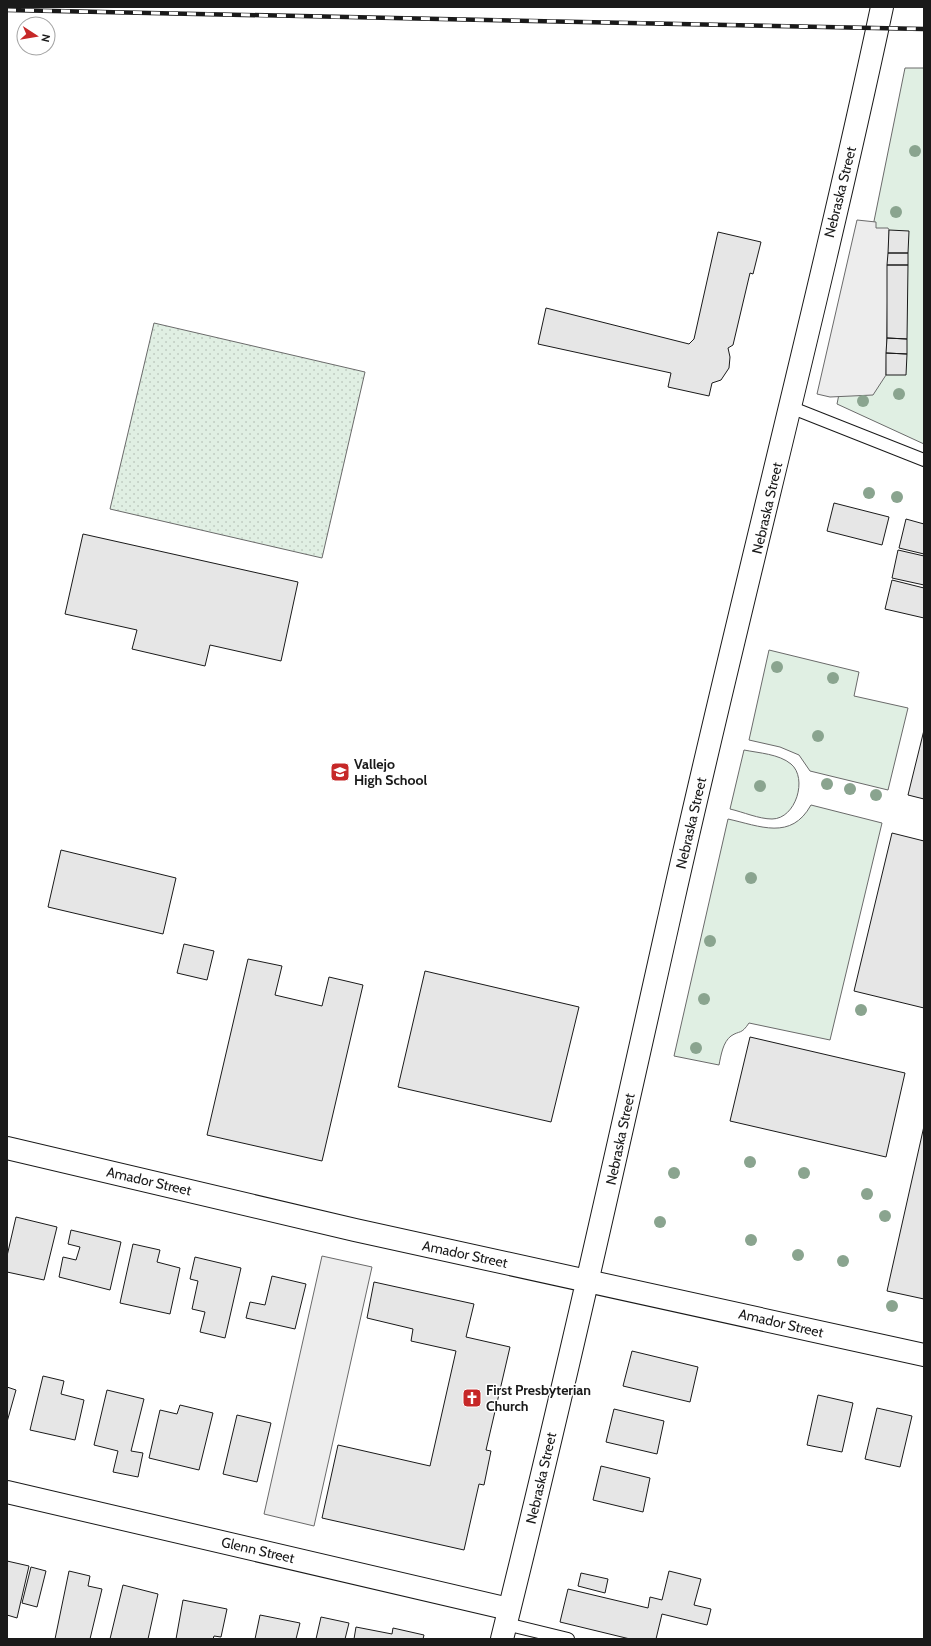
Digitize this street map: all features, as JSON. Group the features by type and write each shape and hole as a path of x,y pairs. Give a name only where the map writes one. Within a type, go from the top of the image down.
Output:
{"street":[{"name":"Nebraska Street","path":"506,1624 588,1280 673,901 855,130 882,7"},
{"name":"Amador Street","path":"7,1148 355,1230 924,1355"},
{"name":"Glenn Street","path":"7,1492 506,1624"}],"lane":[{"path":"790,407 924,460"},
{"path":"506,1624 568,1639"}],"green space":[{"path":"905,68 924,68 924,444 837,404"},
{"path":"154,323 365,372 322,558 110,509"},
{"path":"769,650 859,672 854,696 908,708 888,790 810,771 799,755 780,747 749,740"},
{"path":"744,750 769,754 781,758 791,764 796,770 799,778 797,797 793,805 780,817 772,819 762,818 730,809"},
{"path":"811,805 882,823 830,1040 749,1023 744,1029 728,1039 723,1049 719,1065 674,1056 728,819 763,827 784,827 794,823 803,816"}],"shaded area":[{"path":"857,220 876,222 876,228 888,228 889,230 886,375 873,395 830,397 817,394"},
{"path":"322,1256 372,1267 314,1526 264,1514"}],"building":[{"path":"889,230 909,231 908,253 888,253"},
{"path":"718,232 761,242 753,274 750,273 733,345 728,348 730,357 729,368 721,380 712,383 709,396 668,387 671,373 538,344 546,308 689,344 694,339"},
{"path":"888,253 908,253 908,265 887,265"},
{"path":"887,265 908,265 907,339 887,338"},
{"path":"887,338 907,339 907,354 886,353"},
{"path":"886,353 907,354 906,375 886,375"},
{"path":"834,503 889,517 882,545 827,531"},
{"path":"906,519 924,524 924,554 899,548"},
{"path":"83,534 298,582 281,661 210,645 205,666 132,649 137,630 65,614"},
{"path":"898,550 924,556 924,585 892,578"},
{"path":"892,580 924,588 924,618 885,609"},
{"path":"924,730 924,799 908,795"},
{"path":"892,833 924,841 924,1008 854,991"},
{"path":"61,850 176,878 163,934 48,907"},
{"path":"184,944 214,951 207,980 177,973"},
{"path":"248,959 282,966 275,995 322,1006 329,977 363,985 322,1161 207,1135"},
{"path":"425,971 579,1007 551,1122 398,1087"},
{"path":"750,1037 905,1073 886,1157 730,1121"},
{"path":"924,1126 924,1299 887,1291"},
{"path":"16,1217 57,1227 44,1280 7,1272 7,1256"},
{"path":"71,1230 121,1242 110,1290 59,1277 63,1257 76,1260 80,1247 68,1244"},
{"path":"133,1244 160,1250 157,1262 180,1268 170,1314 120,1303"},
{"path":"195,1257 241,1268 225,1338 200,1332 205,1312 192,1309 198,1281 190,1279"},
{"path":"272,1276 306,1284 295,1329 246,1318 250,1302 265,1305"},
{"name":"First Presbyterian Church","path":"374,1282 474,1304 466,1337 510,1347 486,1450 491,1451 484,1485 479,1484 464,1550 322,1518 338,1445 430,1466 456,1351 411,1341 413,1329 367,1318"},
{"path":"632,1351 698,1367 690,1402 623,1386"},
{"path":"43,1376 64,1381 61,1394 84,1400 75,1440 30,1430"},
{"path":"7,1387 16,1390 7,1422"},
{"path":"107,1390 144,1399 131,1451 143,1453 138,1477 113,1472 118,1451 94,1445"},
{"path":"818,1395 853,1403 842,1452 807,1445"},
{"path":"180,1405 213,1413 199,1470 149,1458 160,1410 177,1414"},
{"path":"877,1408 912,1416 900,1467 865,1459"},
{"path":"614,1409 664,1421 657,1454 606,1442"},
{"path":"237,1415 271,1423 257,1482 223,1474"},
{"path":"601,1466 650,1478 643,1512 593,1500"},
{"path":"7,1561 29,1566 17,1618 7,1615"},
{"path":"31,1567 46,1571 37,1607 22,1603"},
{"path":"69,1571 90,1576 88,1586 102,1589 90,1639 55,1639"},
{"path":"669,1571 701,1579 694,1605 711,1609 707,1625 662,1614 656,1639 630,1639 560,1622 568,1589 648,1608 650,1597 662,1600"},
{"path":"581,1573 608,1579 605,1593 578,1586"},
{"path":"123,1585 158,1594 148,1639 110,1639"},
{"path":"183,1600 227,1609 221,1637 214,1636 213,1639 176,1639"},
{"path":"260,1615 300,1623 296,1639 255,1639"},
{"path":"321,1617 349,1623 345,1639 316,1639"},
{"path":"356,1627 392,1634 393,1628 424,1635 423,1639 354,1639"}],"railway":[{"path":"7,10 924,29"}],"place":[{"name":"Vallejo High School","path":"340,772"},
{"name":"First Presbyterian Church","path":"472,1398"}]}
